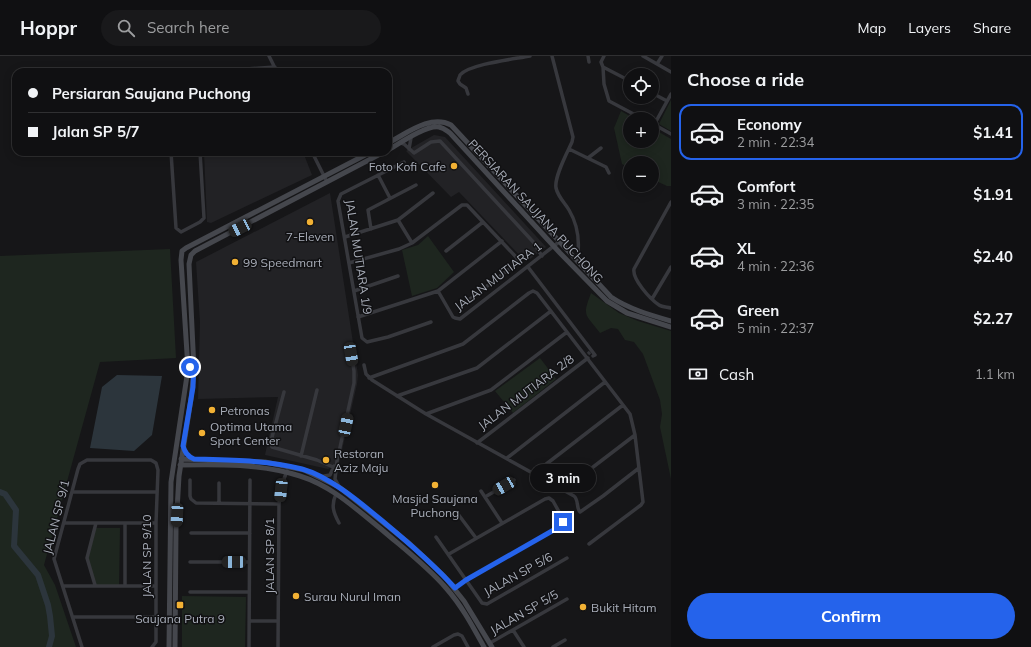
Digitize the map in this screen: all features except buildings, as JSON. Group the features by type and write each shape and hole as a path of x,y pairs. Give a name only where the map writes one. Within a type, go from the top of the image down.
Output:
{"street":[{"path":"261,68 275,67 269,56"},
{"path":"468,94 466,88 458,81 460,75 477,66 530,56"},
{"path":"552,56 572,131 572,142 560,168 556,187 569,210 577,231 579,241 577,260"},
{"path":"588,56 589,62"},
{"path":"604,56 601,62 603,67 604,84 609,101 630,112"},
{"path":"643,56 671,72"},
{"path":"657,64 662,56"},
{"path":"603,67 623,77"},
{"path":"659,114 671,94"},
{"path":"659,97 667,101"},
{"name":"PERSIARAN SAUJANA PUCHONG","path":"392,141 432,122 446,122 451,125 611,297 618,302 639,311 671,321"},
{"name":"PERSIARAN SAUJANA PUCHONG","path":"392,148 430,128 438,127 445,129 607,301 627,313 671,327"},
{"path":"659,127 671,134"},
{"path":"409,149 411,138"},
{"path":"401,143 414,153 431,142 440,141 536,244 542,256"},
{"path":"588,158 601,148"},
{"path":"569,149 606,167 609,173"},
{"path":"171,156 176,228 178,231 184,232 204,218 200,156"},
{"path":"314,156 327,182"},
{"path":"175,647 176,528 179,476 174,452 188,369 181,260 182,251 363,156"},
{"path":"169,647 170,482 183,446 193,387 194,361 189,264 191,255 195,251 376,156"},
{"name":"JALAN MUTIARA 1/9","path":"404,162 341,194 338,201 362,338 365,341 370,342 431,322"},
{"path":"378,175 390,198"},
{"path":"371,229 368,210 416,185"},
{"path":"345,237 398,220 433,193"},
{"path":"671,202 633,273 634,278 652,299 659,305 671,308"},
{"path":"349,264 399,249 412,243 464,204 467,205 502,241 518,261 465,303"},
{"path":"666,212 671,213"},
{"path":"398,220 412,243"},
{"path":"446,251 483,222"},
{"path":"358,317 438,291 502,241"},
{"name":"JALAN MUTIARA 1","path":"438,291 453,317 460,319 559,242"},
{"path":"528,266 590,355 605,382 623,405 631,418 635,435 643,499 641,505 589,544"},
{"path":"652,299 669,275 671,267"},
{"path":"354,291 398,276"},
{"path":"369,378 462,344 533,291 537,293 567,332 590,355"},
{"path":"397,396 477,368 551,311"},
{"path":"426,414 491,390 567,332"},
{"path":"339,487 335,479 337,461 354,383 354,370 351,354"},
{"name":"JALAN MUTIARA 2/8","path":"477,443 590,355"},
{"path":"187,356 194,361"},
{"path":"188,369 194,361"},
{"path":"364,365 366,374 369,378 397,396 426,414 576,498 579,511 582,512 639,468"},
{"path":"507,458 605,382"},
{"path":"301,456 317,390"},
{"path":"284,392 271,442 272,447 317,460 334,467"},
{"path":"535,474 623,405"},
{"path":"563,490 635,435"},
{"path":"183,446 187,454 194,459"},
{"path":"177,462 194,459 265,462 304,470 339,487 410,544 444,576 455,588 491,645"},
{"name":"JALAN SP 9/1","path":"82,647 54,559 80,464 82,461 151,460 158,466"},
{"path":"319,477 330,475 337,461"},
{"path":"177,462 191,465 264,468 286,472 316,482 336,494 406,550 446,588 459,605 484,647"},
{"path":"179,476 181,472 191,465"},
{"name":"JALAN SP 9/10","path":"153,646 156,642 156,522 158,466"},
{"name":"JALAN SP 8/1","path":"278,647 279,504 282,484 289,467"},
{"path":"190,480 190,496 196,503 279,504"},
{"path":"249,647 250,480"},
{"path":"485,497 514,480"},
{"path":"219,483 219,503"},
{"path":"481,491 502,523"},
{"path":"72,492 157,492"},
{"path":"336,494 333,507 335,517 339,522"},
{"path":"449,554 544,499 549,498 553,501 563,519 562,524 466,580 455,588"},
{"path":"458,514 476,538"},
{"path":"64,523 156,522"},
{"path":"95,585 87,558 96,523"},
{"path":"125,523 125,585"},
{"path":"191,533 250,533"},
{"name":"JALAN SP 5/6","path":"436,537 482,603 487,604 567,558"},
{"path":"190,562 249,562"},
{"path":"63,586 156,586"},
{"path":"190,592 249,592"},
{"name":"JALAN SP 5/5","path":"491,645 513,630 567,599"},
{"path":"73,617 156,617"},
{"path":"249,621 278,621"},
{"path":"513,630 524,647"},
{"path":"432,647 458,634 462,636 468,647"},
{"path":"553,647 565,640"}],"shaded area":[{"path":"671,100 671,131 659,124"},
{"path":"621,111 623,112 623,148 659,148 659,132 671,139 671,186 659,182 659,156 623,156 622,164 614,128"},
{"path":"434,135 445,137 546,247 526,262 459,192 451,197 406,151"},
{"path":"204,156 305,156 312,175 211,223 207,222"},
{"path":"330,193 358,375 339,463 328,469 265,455 278,397 198,399 200,322 196,262"},
{"path":"428,236 454,272 437,288 412,296 402,250 418,245"},
{"path":"170,249 176,358 100,362 44,565 55,585 76,647 0,647 0,256"},
{"path":"591,293 619,313 638,321 671,331 671,479 660,427 662,414 660,400 643,354 634,342 625,340 618,329 611,328 600,333 586,314 586,307"},
{"path":"540,358 556,379 513,413 495,391"},
{"path":"117,375 162,376 152,435 134,451 90,448 102,387"},
{"path":"96,528 120,528 119,585 96,585 88,559"},
{"path":"182,596 246,597 245,647 182,647"}],"waterway":[{"path":"0,492 5,494 16,510 14,546 38,575 48,605 52,636 49,647"}],"place":[{"name":"Foto Kofi Cafe","path":"454,166"},
{"name":"7-Eleven","path":"310,222"},
{"name":"99 Speedmart","path":"235,262"},
{"name":"Petronas","path":"212,410"},
{"name":"Optima Utama Sport Center","path":"202,433"},
{"name":"Restoran Aziz Maju","path":"326,460"},
{"name":"Masjid Saujana Puchong","path":"435,485"},
{"name":"Surau Nurul Iman","path":"296,596"},
{"name":"Saujana Putra 9","path":"180,605"},
{"name":"Bukit Hitam","path":"583,607"}],"route":[{"path":"190,367 194,361 193,387 183,446 185,452 189,456 194,459 265,462 304,470 319,477 339,487 365,507 410,544 455,588 466,580 552,531 563,522"}]}
